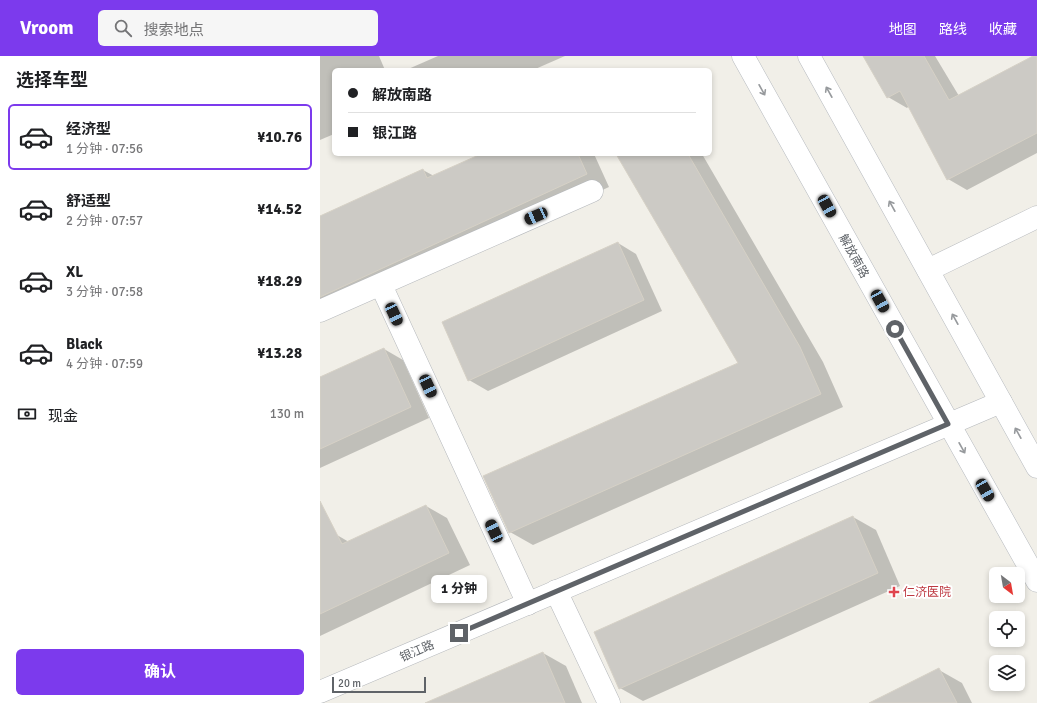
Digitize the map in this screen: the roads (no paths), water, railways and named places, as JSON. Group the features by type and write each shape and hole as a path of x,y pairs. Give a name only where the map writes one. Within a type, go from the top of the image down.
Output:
{"street":[{"name":"解放南路","path":"743,56 1037,581"},
{"path":"809,56 1037,467"},
{"path":"320,311 592,191"},
{"path":"928,270 1037,216"},
{"path":"381,285 528,604"},
{"name":"银江路","path":"320,692 1001,402"},
{"path":"556,591 609,703"}],"place":[{"name":"仁济医院","path":"894,592"}]}
